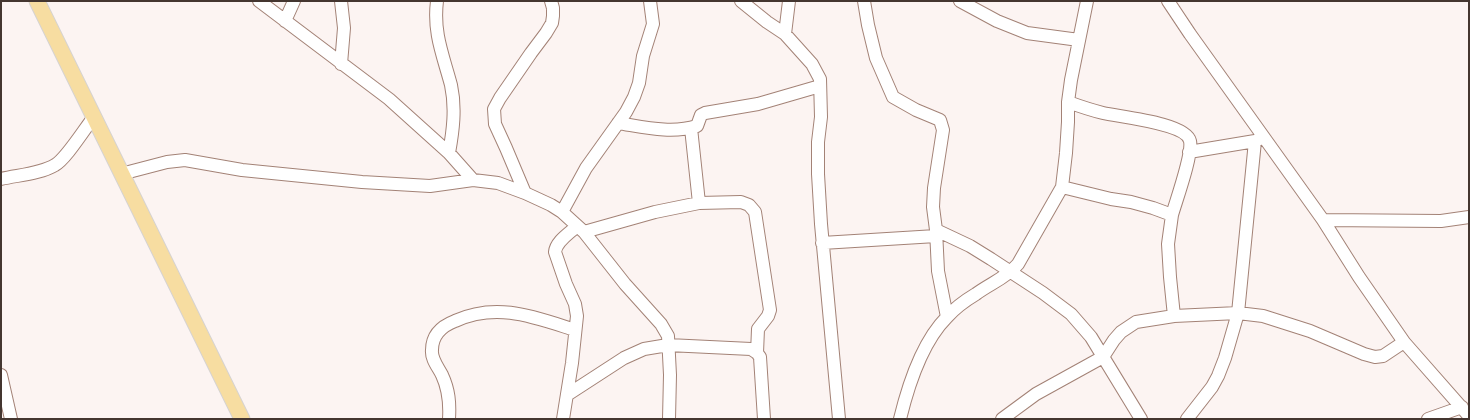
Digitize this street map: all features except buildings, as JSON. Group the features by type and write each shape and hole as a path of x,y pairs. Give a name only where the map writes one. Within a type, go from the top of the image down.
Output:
{"main road":[{"path":"37,1 242,419"}],"street":[{"path":"259,1 388,99 448,153 473,180"},
{"path":"285,21 294,1"},
{"path":"341,1 344,28 341,64"},
{"path":"437,1 435,15 438,40 443,63 451,86 454,112 453,132 448,153"},
{"path":"525,193 494,124 494,109 500,98 546,33 553,16 551,1"},
{"path":"562,212 586,168 626,112 634,97 639,83 643,56 653,24 650,1"},
{"path":"741,1 767,22 785,34 812,64 820,79 821,117 818,142 818,174 822,243 839,419"},
{"path":"785,34 789,1"},
{"path":"864,1 876,58 893,97 916,110 940,120 942,124 943,130 934,188 933,207 938,271 947,317"},
{"path":"960,1 997,21 1027,33 1079,40"},
{"path":"900,419 917,365 931,338 947,317 976,294 1011,273 1018,264 1062,187 1066,153 1068,102 1087,1"},
{"path":"1168,1 1259,139 1323,220 1359,277 1404,342 1465,412"},
{"path":"618,123 656,129 678,130 691,128 697,126 701,115 705,113 758,104 820,86"},
{"path":"1068,102 1102,112 1151,121 1187,135 1190,142 1189,152 1185,173 1172,215 1168,244 1174,316"},
{"path":"1,179 43,170 56,165 64,157 94,116"},
{"path":"691,128 699,203"},
{"path":"1189,152 1259,139"},
{"path":"1187,419 1212,387 1218,376 1225,358 1238,313 1259,139"},
{"path":"121,174 166,162 185,160 242,170 362,182 430,186 473,180 498,183 525,193 551,205 562,212 581,229 625,284 661,324 668,336 670,375 669,419"},
{"path":"1062,187 1138,204 1172,215"},
{"path":"563,419 572,363 577,316 575,304 555,252 559,243 581,229 699,203 741,202 749,205 755,212 770,310 768,316 758,329 757,353"},
{"path":"1323,220 1441,221 1469,217"},
{"path":"822,243 936,233 970,246 1043,293 1071,314 1091,337 1140,419"},
{"path":"449,419 450,402 448,391 434,361 432,351 433,342 440,329 464,317 488,311 522,314 543,319 575,330"},
{"path":"1002,419 1036,394 1103,357 1121,332 1136,322 1174,316 1238,313 1263,316 1310,331 1364,354 1375,357 1383,356 1404,342"},
{"path":"567,395 624,358 644,349 668,345 751,349 760,357 764,419"},
{"path":"1,375 3,397 11,419"},
{"path":"1428,419 1465,412"}]}
